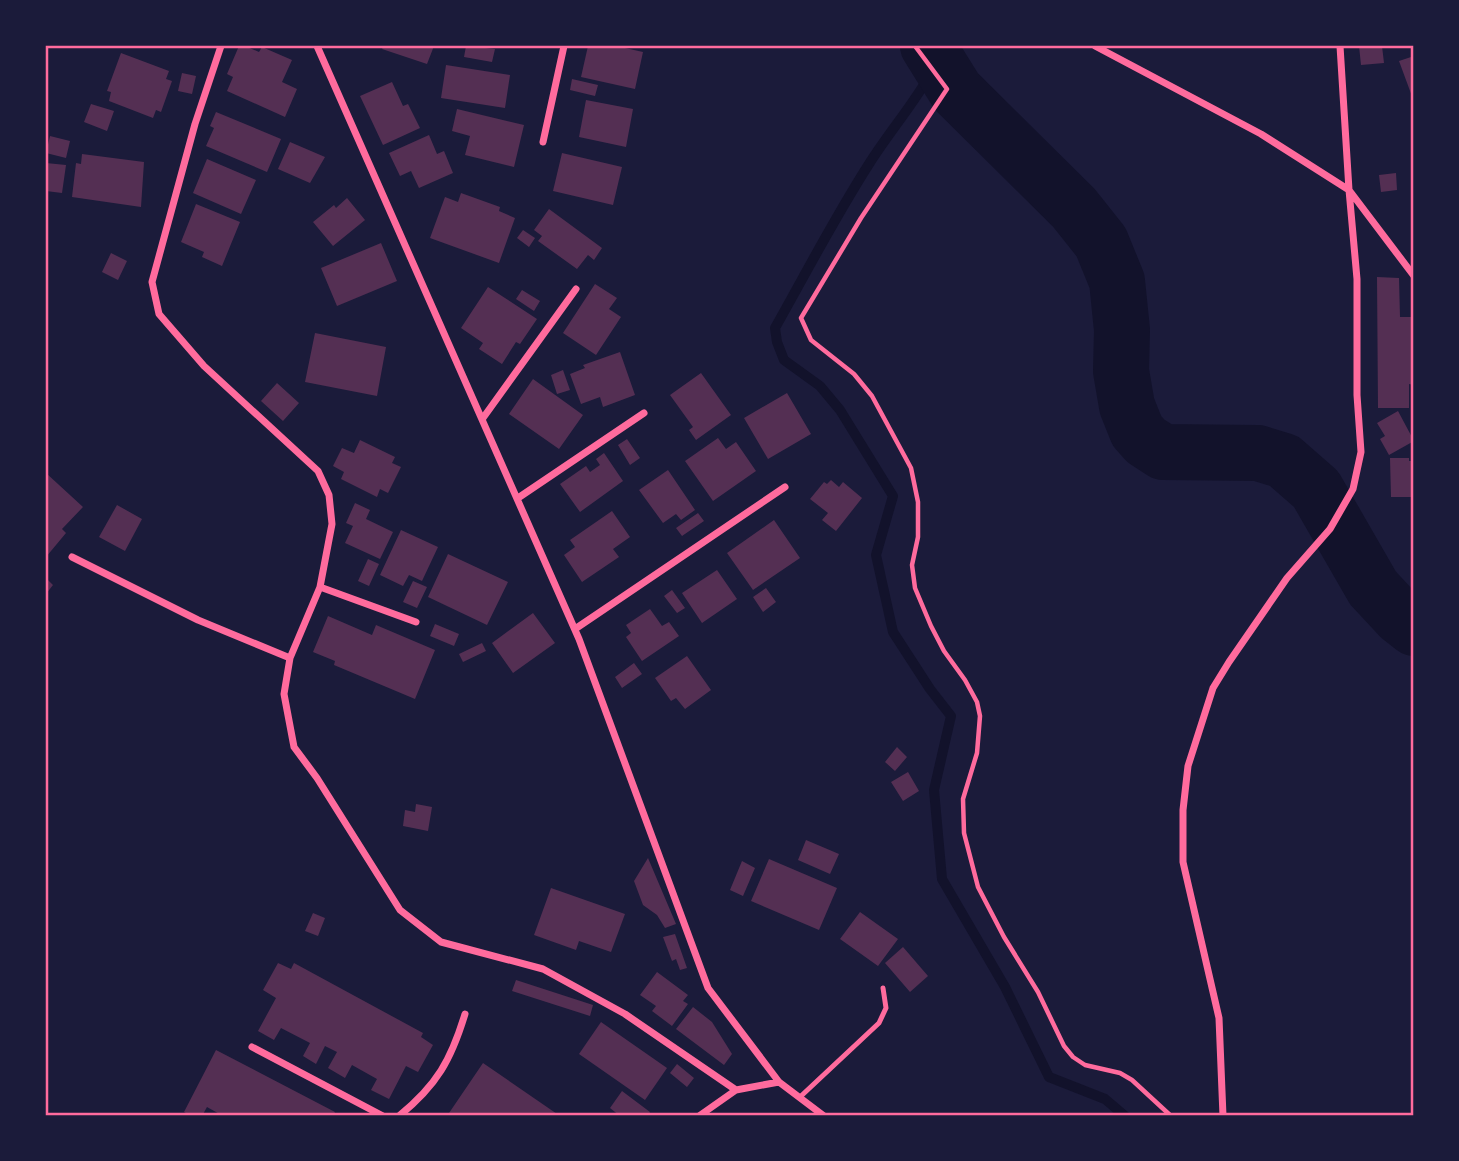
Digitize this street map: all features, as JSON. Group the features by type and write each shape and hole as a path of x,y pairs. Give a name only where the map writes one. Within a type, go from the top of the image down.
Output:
{"street":[{"path":"221,46 195,124 152,282 159,314 204,366 318,471 329,495 332,524 320,587 290,658 284,694 294,747 317,778 400,910 441,942 543,969 625,1014 736,1090"},
{"path":"317,46 575,629 708,988 779,1082 824,1115"},
{"path":"543,142 564,46"},
{"path":"1095,46 1261,134 1349,190 1413,276"},
{"path":"1223,1115 1219,1018 1183,862 1183,810 1188,766 1209,698 1229,662 1287,579 1330,529 1353,489 1361,452 1357,395 1357,279 1340,46"},
{"path":"483,418 576,289"},
{"path":"518,498 644,413"},
{"path":"575,629 785,487"},
{"path":"72,557 198,620 290,658"},
{"path":"320,587 416,622"},
{"path":"404,1114 420,1100 441,1072 465,1014"},
{"path":"252,1047 383,1115"},
{"path":"699,1115 736,1090 779,1082"}],"lane":[{"path":"800,1097 879,1023 886,1008 883,988"}],"path":[{"path":"915,46 947,89 861,218 801,318 811,340 854,373 872,396 911,468 918,502 918,537 912,565 915,588 930,626 965,680 977,702 980,716 977,753 963,799 964,833 978,887 1004,937 1038,992 1064,1046 1073,1057 1085,1065 1120,1073 1132,1080 1171,1115"}],"building":[{"path":"239,46 259,52 262,47 292,60 282,82 297,89 285,117 227,91 233,77 227,74"},
{"path":"384,46 434,46 427,64 382,49"},
{"path":"466,46 495,49 492,62 464,57"},
{"path":"588,46 616,46 643,52 635,89 581,77"},
{"path":"1359,46 1382,46 1384,63 1361,65"},
{"path":"121,53 169,71 166,79 172,81 161,112 156,110 153,118 109,101 111,92 107,91"},
{"path":"1414,56 1414,99 1413,99 1399,61"},
{"path":"446,65 510,75 505,108 441,98"},
{"path":"182,73 196,76 192,94 178,91"},
{"path":"572,79 598,85 595,96 570,90"},
{"path":"392,82 403,106 408,104 420,128 383,145 360,96"},
{"path":"586,100 633,109 626,147 579,137"},
{"path":"91,104 114,111 107,131 84,122"},
{"path":"457,109 524,125 514,167 465,155 470,136 452,131"},
{"path":"216,112 281,139 267,172 206,146 214,128 210,126"},
{"path":"429,135 437,154 444,151 453,173 419,188 411,171 400,176 389,153"},
{"path":"50,136 70,141 66,158 46,153"},
{"path":"290,142 325,157 310,183 278,169"},
{"path":"562,153 622,167 613,205 553,191"},
{"path":"82,154 144,162 141,207 72,197 76,163 81,164"},
{"path":"207,159 256,180 241,214 193,193"},
{"path":"46,163 66,165 62,193 46,191"},
{"path":"1396,173 1397,190 1381,192 1379,175"},
{"path":"461,193 500,207 499,211 515,218 499,263 430,238 445,197 458,202"},
{"path":"347,198 365,220 333,246 313,222"},
{"path":"196,204 240,222 222,266 202,257 204,252 181,242"},
{"path":"549,209 602,248 594,260 588,255 577,269 538,241 542,236 534,230"},
{"path":"523,230 535,238 529,247 517,238"},
{"path":"381,243 397,281 337,306 321,268"},
{"path":"111,253 127,261 118,280 102,272"},
{"path":"1377,277 1399,278 1400,317 1414,317 1414,385 1409,384 1409,408 1378,408"},
{"path":"595,284 617,298 609,309 621,317 596,355 563,333"},
{"path":"488,287 537,319 520,344 516,342 502,364 479,349 483,343 461,328"},
{"path":"522,290 540,301 534,311 516,299"},
{"path":"315,333 386,347 377,396 305,382"},
{"path":"620,352 635,395 603,407 600,397 581,404 570,374 585,368 583,365"},
{"path":"563,370 570,390 557,394 551,375"},
{"path":"701,373 731,415 696,440 689,430 693,427 670,395"},
{"path":"533,379 583,415 559,449 509,414"},
{"path":"277,383 299,403 283,421 261,401"},
{"path":"787,393 811,434 768,459 744,418"},
{"path":"1398,411 1414,441 1389,455 1380,439 1385,436 1377,423"},
{"path":"718,438 726,449 736,442 756,471 713,501 685,461"},
{"path":"627,439 640,458 630,465 618,445"},
{"path":"360,440 395,457 392,463 401,467 388,493 380,489 377,497 341,479 344,472 333,466 342,448 354,453"},
{"path":"604,453 623,481 580,512 560,484 586,466 590,472 600,465 596,459"},
{"path":"1390,458 1409,458 1409,461 1414,461 1414,497 1391,497"},
{"path":"668,470 695,510 681,520 676,514 663,523 639,490"},
{"path":"46,473 83,507 62,529 66,533 46,557"},
{"path":"831,480 839,487 843,482 862,498 836,531 822,520 828,513 810,499 824,482 827,484"},
{"path":"355,503 370,510 366,519 393,532 380,559 345,543 353,526 346,523"},
{"path":"117,505 142,519 125,551 99,537"},
{"path":"612,511 630,537 613,549 619,557 582,582 564,555 575,547 570,540"},
{"path":"698,513 704,521 682,536 676,528"},
{"path":"774,520 800,558 753,590 727,553"},
{"path":"401,530 438,547 422,581 409,575 403,586 380,575"},
{"path":"448,554 508,582 487,625 428,597"},
{"path":"368,559 379,564 369,586 358,581"},
{"path":"717,570 737,599 702,623 682,593"},
{"path":"46,578 53,585 46,594"},
{"path":"413,581 427,587 417,608 403,602"},
{"path":"766,588 776,602 763,612 753,597"},
{"path":"672,590 685,608 677,613 664,596"},
{"path":"650,609 662,626 669,622 679,636 642,661 626,637 631,633 626,625"},
{"path":"533,613 555,643 513,673 492,643"},
{"path":"328,616 372,635 376,625 435,650 415,699 334,665 335,661 313,652"},
{"path":"435,624 459,634 454,646 430,636"},
{"path":"482,643 486,651 463,662 459,654"},
{"path":"687,656 711,690 685,709 676,698 671,701 655,678"},
{"path":"634,663 642,674 622,688 615,677"},
{"path":"897,747 907,757 895,771 885,762"},
{"path":"908,772 919,791 903,801 891,782"},
{"path":"416,804 432,807 428,831 403,826 405,810 415,812"},
{"path":"806,840 839,854 830,874 798,860"},
{"path":"648,858 676,924 665,928 657,915 643,905 634,881"},
{"path":"769,859 837,888 819,930 751,901"},
{"path":"742,861 755,868 743,896 730,890"},
{"path":"551,888 625,914 611,952 579,941 576,950 534,935"},
{"path":"860,912 898,939 878,966 840,939"},
{"path":"313,913 325,918 318,936 305,931"},
{"path":"675,934 687,968 680,970 676,959 672,961 663,937"},
{"path":"903,947 928,976 910,992 885,963"},
{"path":"278,963 291,969 294,963 423,1033 421,1037 433,1045 418,1072 406,1066 389,1099 371,1090 377,1079 352,1065 345,1078 328,1068 337,1052 325,1046 316,1064 303,1056 310,1043 281,1028 274,1040 258,1031 276,998 263,990"},
{"path":"657,972 688,995 683,1001 688,1004 672,1026 652,1011 656,1006 640,995"},
{"path":"516,980 593,1005 590,1016 512,991"},
{"path":"693,1007 712,1022 732,1054 724,1065 676,1029"},
{"path":"601,1022 667,1068 645,1100 579,1054"},
{"path":"216,1050 335,1112 333,1116 223,1116 207,1107 202,1116 191,1116 184,1112"},
{"path":"483,1063 560,1116 447,1116"},
{"path":"677,1064 694,1078 687,1087 670,1073"},
{"path":"622,1091 650,1112 648,1116 620,1116 610,1108"}],"waterway":[{"path":"928,46 956,91 1074,208 1101,242 1117,281 1122,330 1121,371 1127,406 1137,431 1146,441 1163,452 1258,453 1284,461 1316,489 1373,588 1414,628"},
{"path":"938,61 832,225 775,328 777,342 784,360 820,386 840,410 893,496 876,555 893,632 951,716 934,790 942,879 1005,987 1049,1077 1105,1099 1125,1116"}]}
